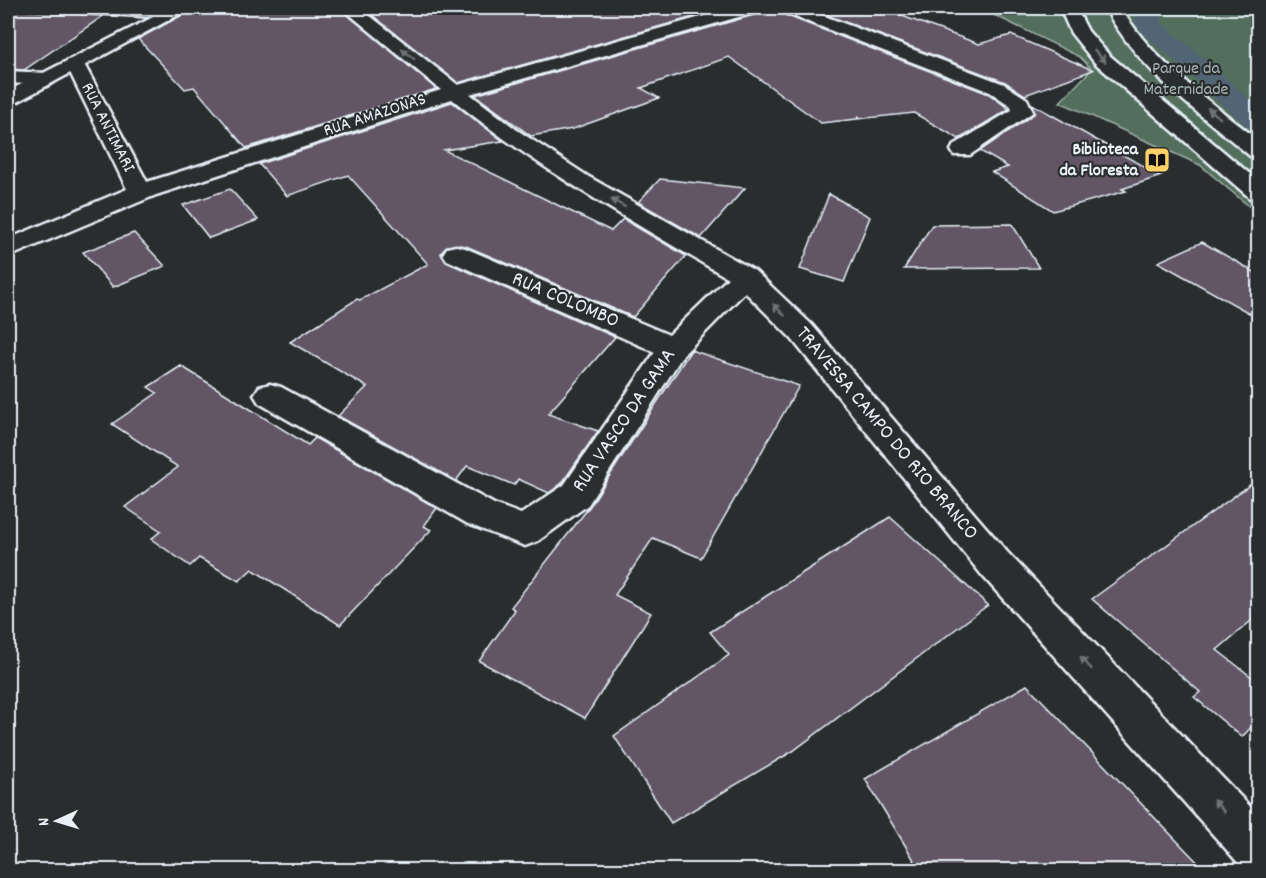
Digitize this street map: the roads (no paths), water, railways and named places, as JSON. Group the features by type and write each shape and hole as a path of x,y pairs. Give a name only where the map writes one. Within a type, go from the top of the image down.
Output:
{"street":[{"path":"92,8 177,10"},
{"name":"TRAVESSA CAMPO DO RIO BRANCO","path":"350,8 509,135 581,182 745,277 801,331 994,563 1258,849"},
{"name":"RUA AMAZONAS","path":"8,249 43,231 140,191 453,91 750,8"},
{"path":"789,8 997,88 1020,102 1023,112 962,150"},
{"path":"1068,8 1080,33 1102,59 1258,193"},
{"path":"1113,8 1119,21 1142,51 1258,151"},
{"path":"8,99 177,10"},
{"name":"RUA ANTIMARI","path":"75,64 140,191"},
{"path":"8,77 45,79"},
{"name":"RUA COLOMBO","path":"456,254 673,348"},
{"name":"RUA VASCO DA GAMA","path":"270,395 481,514 525,531 576,495 673,348 745,277"}],"waterway":[{"path":"1149,8 1148,24 1258,121"}],"place":[{"name":"Biblioteca da Floresta","path":"1157,160"}],"park label":[{"name":"Parque da Maternidade","path":"1186,79"}]}
